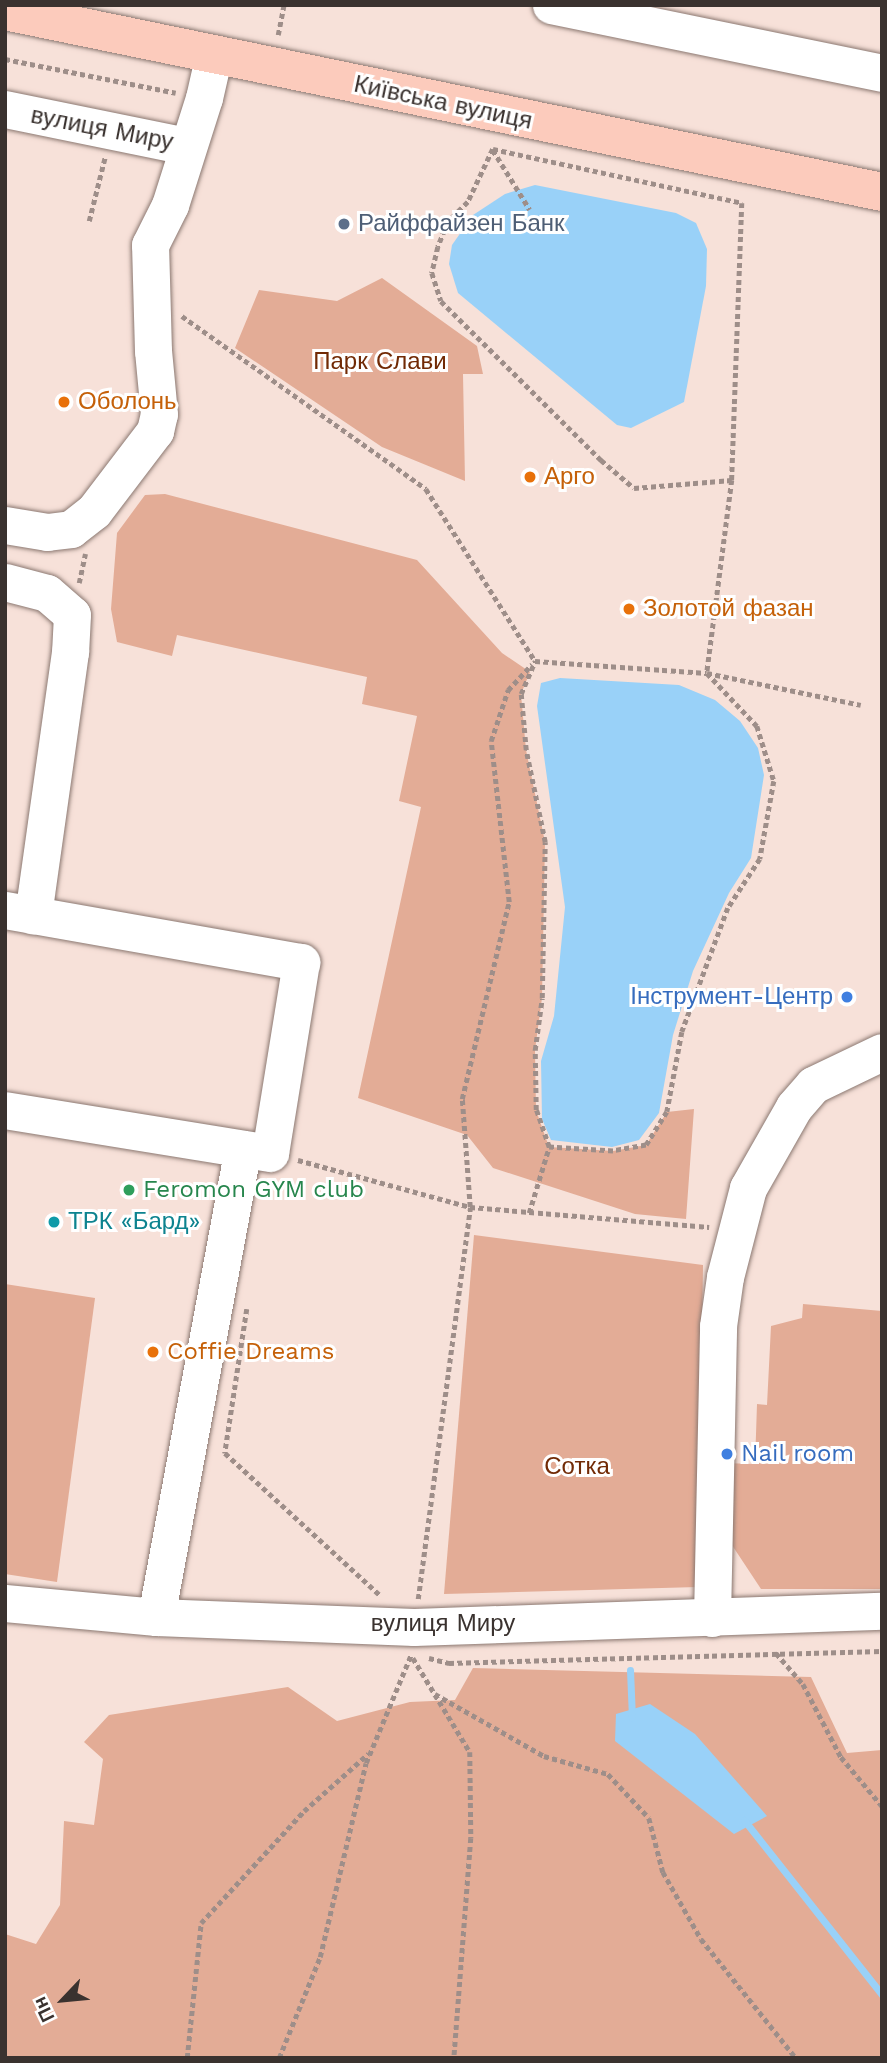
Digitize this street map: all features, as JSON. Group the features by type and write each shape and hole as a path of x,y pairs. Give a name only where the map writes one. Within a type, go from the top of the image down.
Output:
{"main road":[{"name":"Київська вулиця","path":"5,10 882,192"}],"street":[{"path":"551,5 701,20 882,73"},
{"name":"вулиця Миру","path":"5,109 187,146 204,98 214,54"},
{"path":"5,524 47,532 71,529 94,511 155,431 159,414 150,245 170,205 187,146"},
{"path":"5,582 47,593 72,615 70,652 19,912 301,962 257,1151 156,1618"},
{"path":"712,1618 718,1325 725,1276 748,1188 794,1107 813,1085 882,1052"},
{"path":"5,1110 257,1151"},
{"name":"вулиця Миру","path":"5,1604 412,1641 712,1618 882,1611"}],"path":[{"path":"276,43 284,5"},
{"path":"5,59 204,98"},
{"path":"493,149 530,210"},
{"path":"493,149 742,203 732,480 707,673"},
{"path":"493,149 468,202 448,222 438,247 432,273 441,302 601,460 634,488 732,480"},
{"path":"89,221 101,176"},
{"path":"151,295 426,489 535,661"},
{"path":"535,661 707,673 861,705"},
{"path":"529,1213 549,1147 536,1110 534,1050 542,998 545,842 526,750 521,694 535,661"},
{"path":"279,2058 320,1957 371,1751 412,1641 470,1207 461,1098 509,902 491,741 508,690 535,661"},
{"path":"549,1147 613,1151 646,1145 667,1112 682,1032 728,908 760,859 774,781 757,726 707,673"},
{"path":"257,1151 470,1207 738,1229"},
{"path":"248,1303 225,1453 412,1641 449,1663 882,1651"},
{"path":"412,1641 435,1694 470,1752 471,1838 454,2058"},
{"path":"776,1653 803,1684 841,1757 882,1806"},
{"path":"435,1694 544,1756 608,1774 649,1818 663,1872 701,1939 796,2058"},
{"path":"187,2058 201,1923 304,1811 371,1751"}],"green space":[{"name":"Парк Слави","path":"382,278 477,346 483,374 463,374 465,481 382,447 235,348 259,290 337,301"},
{"path":"165,494 417,560 502,653 530,672 521,694 526,750 545,842 542,998 535,1050 536,1110 549,1147 613,1151 646,1145 667,1112 694,1109 686,1219 635,1214 493,1168 467,1135 358,1098 421,807 399,801 417,716 362,704 367,677 177,635 172,656 117,642 111,609 117,533 145,495"},
{"name":"Сотка","path":"474,1235 703,1265 698,1587 444,1594"},
{"path":"5,1284 95,1298 57,1582 5,1574"},
{"path":"803,1304 882,1311 882,1589 761,1589 724,1533 722,1463 755,1464 757,1404 767,1405 771,1326 802,1318"},
{"path":"473,1668 811,1677 847,1753 882,1750 882,2058 5,2058 5,1934 36,1944 60,1905 64,1821 94,1825 103,1759 84,1742 109,1715 288,1687 337,1721 410,1702 455,1700"}],"water":[{"path":"535,185 676,213 696,223 707,249 706,286 684,402 631,428 617,425 458,293 449,264 452,245 473,215 505,194"},
{"path":"560,678 679,685 715,700 740,721 758,748 764,775 751,858 729,893 693,971 673,1035 659,1113 639,1140 612,1147 551,1140 542,1119 541,1061 554,1016 565,907 537,706 541,683"},
{"path":"650,1704 695,1734 767,1816 734,1834 615,1741 616,1714"}],"waterway":[{"path":"630,1670 632,1718"},
{"path":"744,1820 882,1995"}],"place":[{"name":"Райффайзен Банк","path":"344,224"},
{"name":"Оболонь","path":"64,402"},
{"name":"Арго","path":"530,477"},
{"name":"Золотой фазан","path":"629,609"},
{"name":"Інструмент-Центр","path":"847,997"},
{"name":"Feromon GYM club","path":"129,1190"},
{"name":"ТРК «Бард»","path":"54,1222"},
{"name":"Coffie Dreams","path":"153,1352"},
{"name":"Nail room","path":"727,1454"}]}
